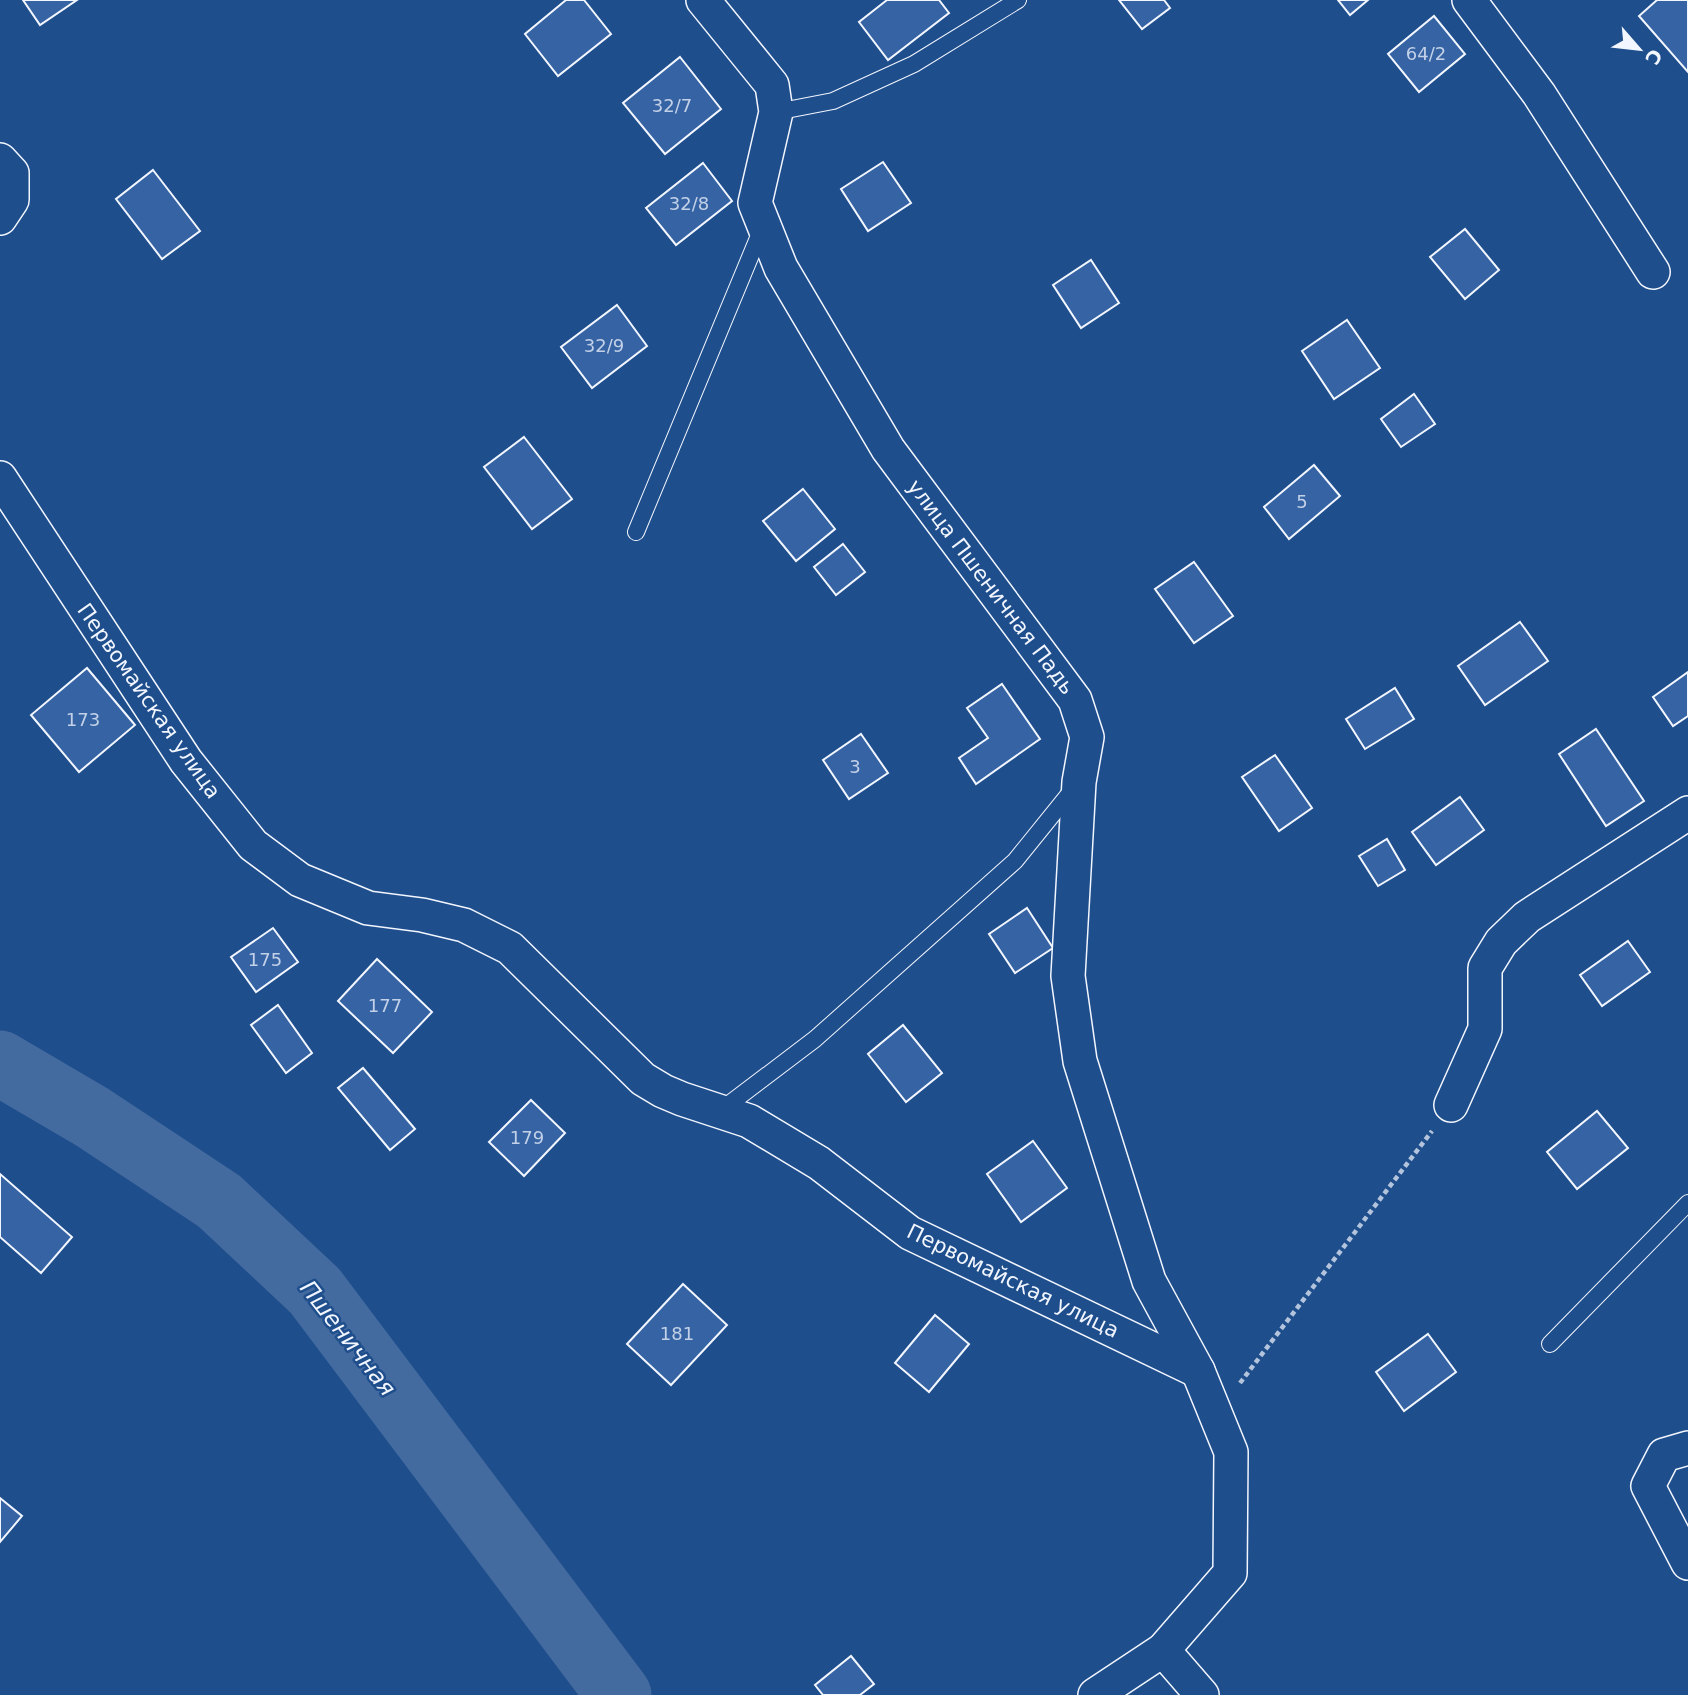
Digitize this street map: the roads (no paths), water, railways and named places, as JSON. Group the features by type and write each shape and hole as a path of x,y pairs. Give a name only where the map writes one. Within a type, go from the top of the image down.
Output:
{"street":[{"path":"703,0 772,85 776,112"},
{"path":"1469,0 1539,94 1653,272"},
{"name":"улица Пшеничная Падь","path":"776,112 755,203 781,268 888,449 1075,701 1087,737 1079,782 1068,976 1080,1061 1149,1281 1198,1371 1231,1452 1230,1573 1163,1650 1095,1695"},
{"path":"0,160 12,173 12,200 0,218"},
{"name":"Первомайская улица","path":"0,478 186,761 253,845 300,880 368,908 422,915 464,925 510,948 643,1079 663,1091 749,1121 819,1163 909,1233 1198,1371"},
{"path":"1451,1105 1485,1029 1485,968 1501,942 1527,917 1688,813"},
{"path":"1688,1448 1664,1455 1648,1486 1688,1563"},
{"path":"1163,1650 1202,1695"}],"lane":[{"path":"776,112 833,100 914,64 1018,0"},
{"path":"636,532 764,224"},
{"path":"720,1111 815,1039 1014,861 1079,782"},
{"path":"1550,1344 1688,1203"}],"waterway":[{"name":"Пшеничная","path":"0,1063 92,1117 219,1201 315,1291 619,1695"}]}
